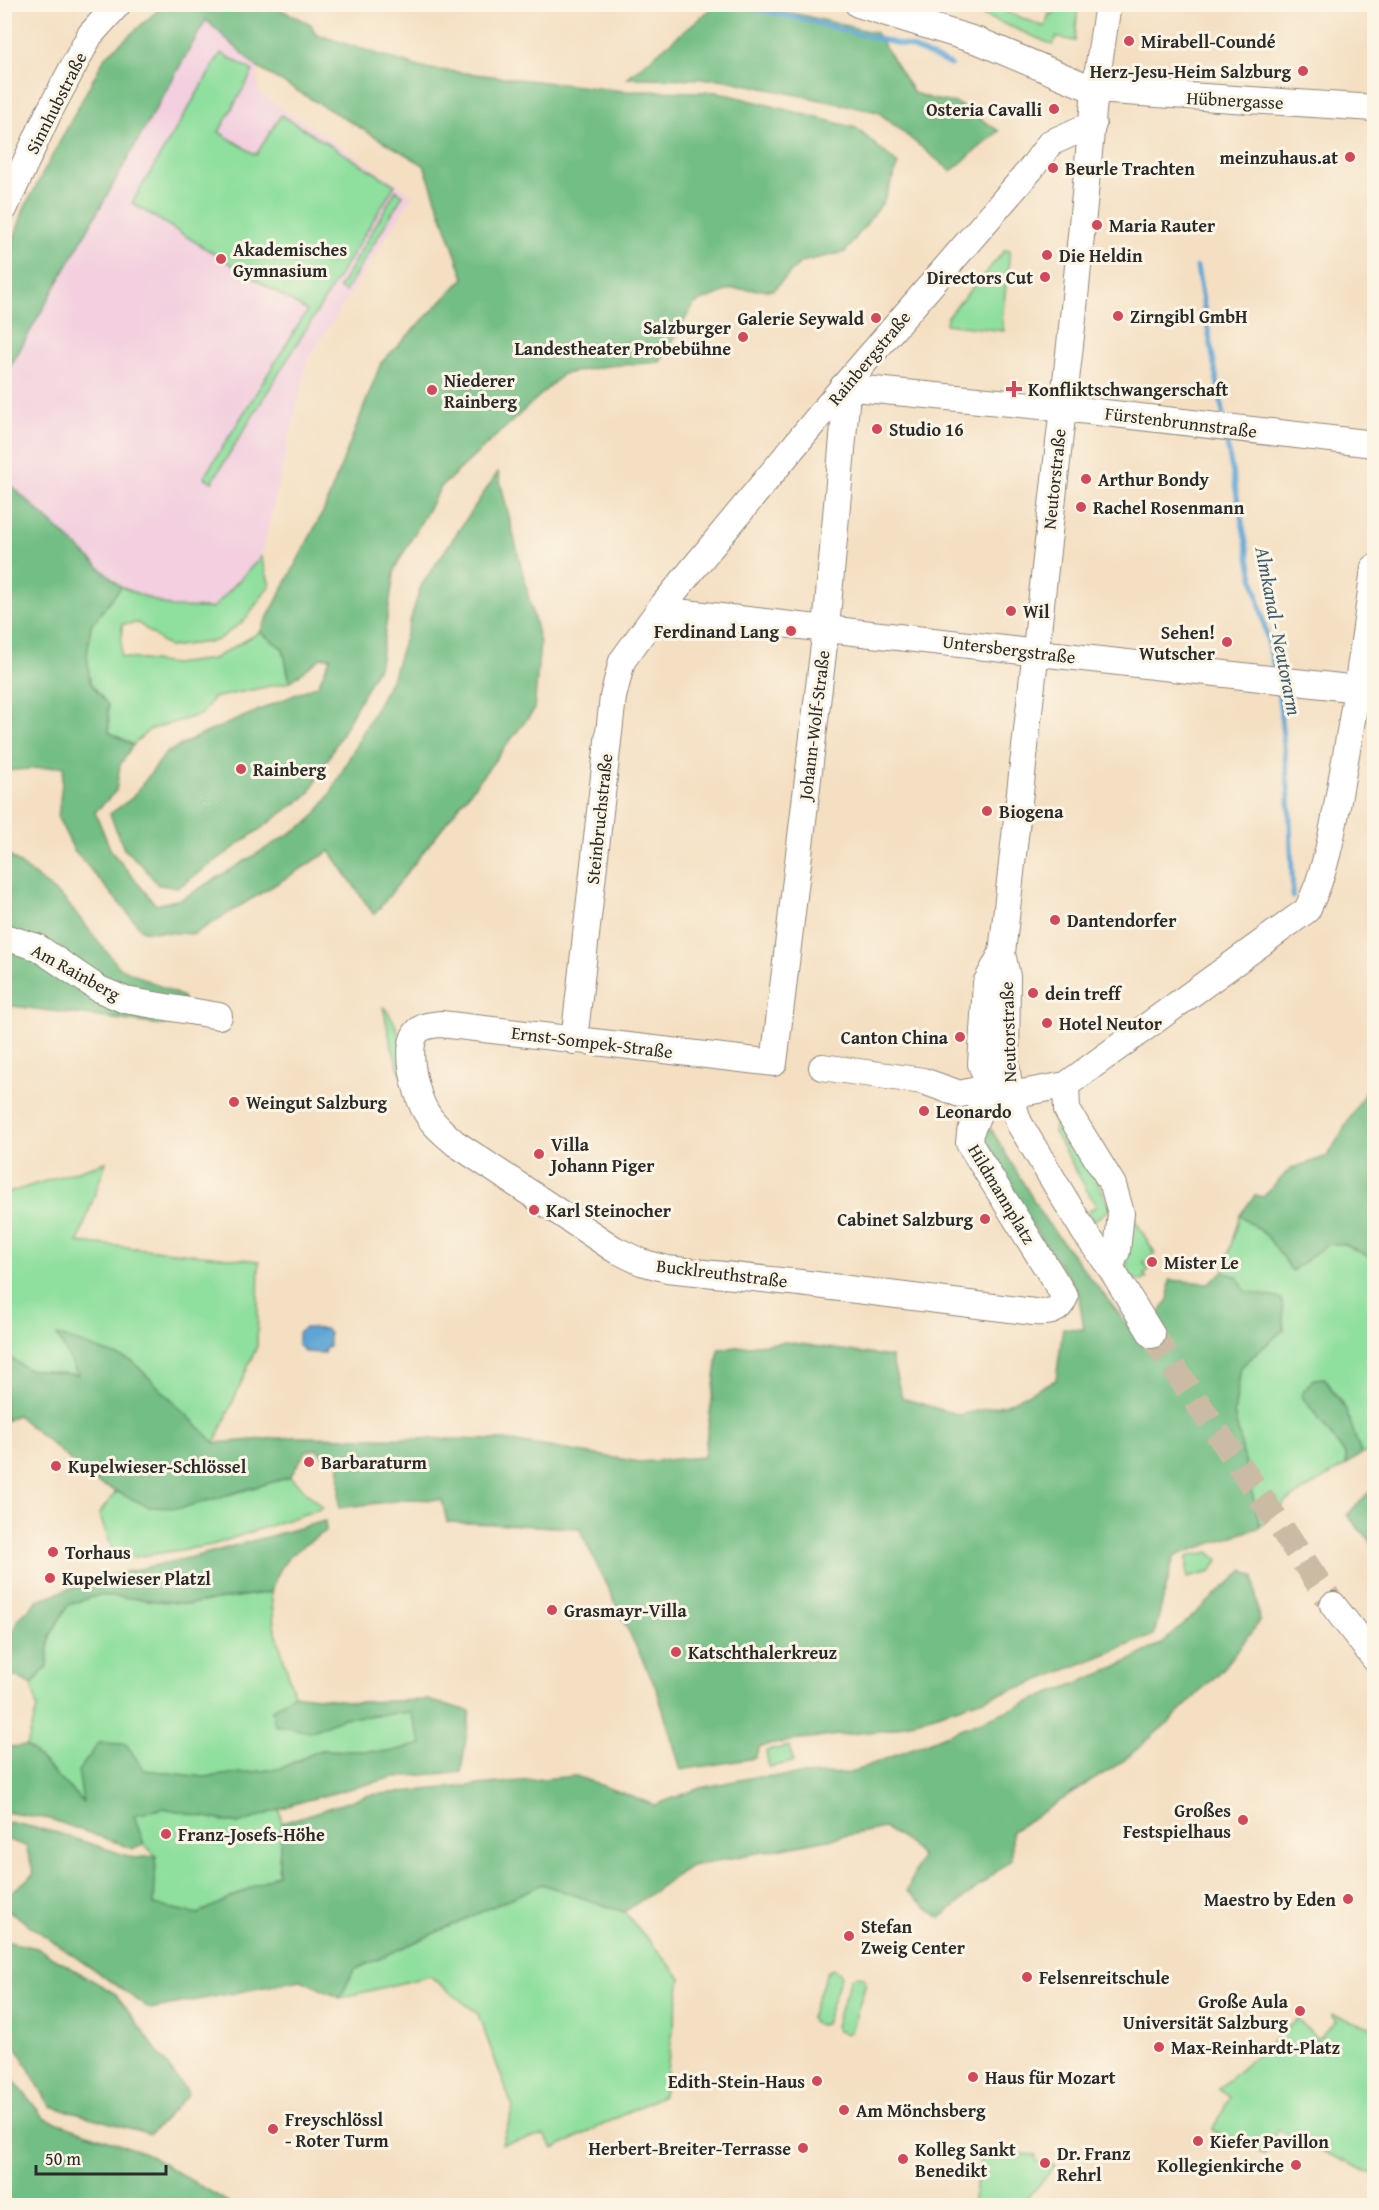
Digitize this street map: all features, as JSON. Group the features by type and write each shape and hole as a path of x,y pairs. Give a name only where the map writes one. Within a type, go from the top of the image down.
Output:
{"street":[{"name":"Sinnhubstraße","path":"4,209 48,114 85,45 95,28 118,4"},
{"name":"Hübnergasse","path":"858,4 981,42 1095,90 1374,108"},
{"name":"Neutorstraße","path":"1000,1091 981,1064 986,983 1002,953 1095,90 1108,4"},
{"name":"Rainbergstraße","path":"659,610 843,387 1031,169 1050,142 1093,124"},
{"name":"Fürstenbrunnstraße","path":"843,387 1062,408 1374,444"},
{"name":"Johann-Wolf-Straße","path":"774,1062 826,627 846,404 843,387"},
{"path":"822,1067 923,1081 960,1094 1066,1085 1306,910 1322,879 1331,841 1358,689 1374,568"},
{"name":"Untersbergstraße","path":"659,610 826,627 1358,689"},
{"name":"Steinbruchstraße","path":"574,1041 616,679 622,661 659,610"},
{"name":"Am Rainberg","path":"4,937 37,947 99,989 125,1000 219,1016"},
{"name":"Ernst-Sompek-Straße","path":"414,1036 426,1026 441,1024 574,1041 774,1062"},
{"name":"Bucklreuthstraße","path":"414,1036 413,1081 420,1101 435,1126 455,1143 614,1249 641,1262 667,1269 1045,1313 1056,1310 1061,1306 1065,1297"},
{"path":"1066,1085 1067,1110 1113,1185 1121,1213 1116,1251 1110,1267"},
{"path":"1000,1091 1085,1233 1110,1267 1152,1335"},
{"name":"Hildmannplatz","path":"1000,1091 970,1133 969,1143 1065,1297"},
{"path":"1333,1605 1374,1658"}],"shaded area":[{"name":"Akademisches Gymnasium","path":"206,20 258,68 259,93 413,195 308,360 261,557 214,608 171,607 121,587 5,479 4,376"}],"green space":[{"path":"717,4 760,5 876,33 914,93 956,103 999,131 951,171 878,112 721,79 627,78"},
{"name":"Rainberg","path":"164,5 271,5 311,24 315,34 422,68 623,91 718,92 856,128 898,164 884,201 845,252 801,262 773,290 731,289 694,304 660,362 607,366 563,374 441,487 395,568 380,663 309,794 179,887 158,885 143,866 124,849 110,814 132,798 166,753 201,735 318,685 331,657 321,658 290,682 283,649 260,632 324,510 381,363 464,278 424,165 258,68 206,20 5,376 5,266 24,209 105,57"},
{"path":"974,5 1009,5 1007,12 1045,27 1049,14 1053,15 1056,5 1078,5 1075,41 1056,37 1053,45 972,10"},
{"path":"221,53 253,71 219,132 256,155 281,115 395,185 212,482 204,477 307,311 132,203"},
{"path":"396,190 403,195 345,292 339,288"},
{"path":"1005,250 1010,250 1002,320 1004,331 946,324 947,317"},
{"name":"Rainberg","path":"498,472 540,643 534,710 374,915 330,851 194,934 143,931 74,850 58,818 64,766 5,771 5,480 121,587 91,625 87,655 90,682 108,705 109,732 133,745 120,765 116,791 95,812 111,851 156,905 184,898 309,822 328,798 393,676 421,586"},
{"path":"261,557 270,585 244,621 216,641 169,647 138,623 122,624 121,657 174,664 213,659 260,632 283,649 290,682 213,698 202,714 149,730 133,745 109,732 108,706 90,682 87,655 91,625 121,587 171,607 213,608"},
{"path":"4,833 9,855 65,900 119,967 183,997 190,1020 162,1025 5,1005"},
{"path":"383,1006 398,1032 402,1050 403,1080 391,1044"},
{"path":"1374,1077 1374,1259 1344,1244 1327,1244 1292,1271 1267,1236 1240,1215 1255,1195 1263,1197 1290,1169 1328,1156"},
{"path":"1055,1109 1079,1143 1111,1209 1093,1221 1088,1212 1096,1206 1054,1132"},
{"path":"977,1128 991,1129 1046,1221 1140,1341 1168,1301 1170,1280 1208,1283 1223,1272 1238,1277 1245,1291 1282,1299 1284,1329 1241,1367 1234,1414 1260,1527 1174,1556 1154,1635 1030,1684 888,1730 800,1739 759,1747 755,1758 681,1770 657,1690 579,1528 447,1522 442,1500 410,1499 339,1508 340,1455 322,1455 317,1449 306,1451 290,1477 182,1508 149,1507 98,1483 17,1415 5,1421 5,1354 27,1369 78,1375 57,1335 132,1361 215,1443 294,1437 505,1440 640,1462 704,1457 719,1349 786,1342 891,1357 902,1398 959,1415 1007,1404 1056,1380 1063,1328 1084,1329 1078,1292 976,1143"},
{"path":"106,1162 78,1242 259,1261 257,1346 215,1443 132,1361 58,1336 78,1375 27,1369 5,1354 5,1334 13,1322 5,1307 4,1194"},
{"path":"1240,1215 1267,1236 1292,1271 1327,1244 1344,1243 1374,1259 1374,1452 1361,1454 1346,1410 1325,1378 1301,1395 1346,1456 1346,1465 1287,1501 1260,1527 1234,1414 1241,1367 1284,1329 1245,1291 1238,1277 1223,1272"},
{"path":"1133,1217 1155,1253 1143,1262 1149,1270 1144,1275 1147,1278 1142,1281 1131,1278 1126,1263 1126,1248"},
{"path":"1324,1378 1346,1410 1361,1454 1346,1465 1346,1456 1301,1395 1313,1379"},
{"path":"290,1477 323,1508 212,1545 116,1560 99,1514 116,1492 182,1508"},
{"path":"1374,1487 1374,1546 1347,1515"},
{"path":"325,1521 326,1531 298,1549 285,1562 271,1592 188,1604 99,1595 68,1605 50,1636 47,1666 32,1685 5,1671 5,1652 17,1621 38,1600 103,1577 197,1556"},
{"path":"1209,1552 1218,1560 1211,1572 1187,1578 1187,1557"},
{"path":"1244,1570 1254,1577 1259,1622 1223,1669 1171,1720 1122,1762 1012,1831 1012,1859 940,1918 907,1891 921,1857 909,1843 884,1828 691,1866 624,1912 542,1884 354,1970 340,1998 301,1980 150,2009 5,1908 5,1897 34,1874 26,1846 5,1839 5,1827 9,1822 58,1833 134,1858 156,1856 154,1905 198,1914 278,1874 282,1823 369,1795 576,1776 655,1805 700,1788 755,1777 850,1773 1115,1668 1161,1644"},
{"path":"271,1592 274,1625 294,1694 272,1710 310,1732 342,1718 410,1712 423,1744 389,1752 321,1750 279,1769 204,1777 144,1770 126,1745 84,1803 27,1746 37,1708 32,1685 47,1666 50,1636 68,1605 99,1595 188,1604"},
{"path":"294,1694 355,1702 427,1700 470,1711 461,1772 394,1777 300,1802 238,1824 164,1808 134,1815 144,1844 134,1849 50,1819 5,1812 5,1747 27,1746 83,1802 78,1771 99,1743 126,1744 144,1770 204,1777 279,1769 321,1750 389,1752 422,1744 410,1712 342,1718 310,1732 275,1725 272,1710"},
{"path":"790,1746 793,1762 769,1767 766,1751"},
{"path":"164,1808 238,1824 279,1809 282,1823 278,1874 198,1914 154,1905 156,1856 144,1844 133,1815"},
{"path":"542,1884 624,1912 681,1978 663,2095 554,2149 544,2135 502,2144 513,2108 478,2014 430,1976 340,1998 354,1970"},
{"path":"4,1941 37,1948 116,1994 188,2094 150,2134 50,2106 5,2027"},
{"path":"832,1969 841,1976 825,2024 819,2025 813,2023 810,2018 827,1972"},
{"path":"863,1977 866,1982 851,2032 845,2034 838,2031 835,2026 851,1978"},
{"path":"1332,2015 1374,2028 1374,2175 1277,2130 1264,2154 1212,2130 1230,2097 1218,2089 1298,2019 1317,2039 1336,2021"},
{"path":"4,2068 44,2118 143,2152 233,2205 5,2205"},
{"path":"983,2152 1036,2155 1036,2161 1055,2166 1022,2205 978,2205 972,2203"}],"water":[{"path":"305,1328 325,1329 329,1333 329,1347 324,1353 304,1352 298,1345 298,1333"}],"waterway":[{"name":"Almkanal - Neutorarm","path":"732,4 911,47 951,65"},
{"name":"Almkanal - Neutorarm","path":"1197,267 1223,414"},
{"name":"Almkanal - Neutorarm","path":"1227,444 1249,558 1275,672"},
{"name":"Almkanal - Neutorarm","path":"1278,687 1289,796 1293,897"}],"tunnel":[{"path":"1152,1335 1333,1605"}],"place":[{"name":"Mirabell-Coundé","path":"1129,41"},
{"name":"Herz-Jesu-Heim Salzburg","path":"1303,71"},
{"name":"Osteria Cavalli","path":"1054,109"},
{"name":"meinzuhaus.at","path":"1350,157"},
{"name":"Beurle Trachten","path":"1053,168"},
{"name":"Maria Rauter","path":"1097,225"},
{"name":"Die Heldin","path":"1047,255"},
{"name":"Akademisches Gymnasium","path":"221,259"},
{"name":"Directors Cut","path":"1045,277"},
{"name":"Zirngibl GmbH","path":"1118,316"},
{"name":"Galerie Seywald","path":"876,318"},
{"name":"Salzburger Landestheater Probebühne","path":"743,337"},
{"name":"Konfliktschwangerschaft","path":"1014,389"},
{"name":"Niederer Rainberg","path":"432,390"},
{"name":"Studio 16","path":"877,429"},
{"name":"Arthur Bondy","path":"1086,479"},
{"name":"Rachel Rosenmann","path":"1081,507"},
{"name":"Wil","path":"1011,611"},
{"name":"Ferdinand Lang","path":"791,631"},
{"name":"Sehen! Wutscher","path":"1227,642"},
{"name":"Rainberg","path":"241,769"},
{"name":"Biogena","path":"987,811"},
{"name":"Dantendorfer","path":"1055,920"},
{"name":"dein treff","path":"1033,993"},
{"name":"Hotel Neutor","path":"1047,1023"},
{"name":"Canton China","path":"960,1037"},
{"name":"Weingut Salzburg","path":"234,1102"},
{"name":"Leonardo","path":"924,1111"},
{"name":"Villa Johann Piger","path":"539,1154"},
{"name":"Karl Steinocher","path":"534,1210"},
{"name":"Cabinet Salzburg","path":"985,1219"},
{"name":"Mister Le","path":"1152,1262"},
{"name":"Barbaraturm","path":"309,1462"},
{"name":"Kupelwieser-Schlössel","path":"56,1466"},
{"name":"Torhaus","path":"53,1552"},
{"name":"Kupelwieser Platzl","path":"50,1578"},
{"name":"Grasmayr-Villa","path":"552,1610"},
{"name":"Katschthalerkreuz","path":"676,1652"},
{"name":"Großes Festspielhaus","path":"1243,1820"},
{"name":"Franz-Josefs-Höhe","path":"166,1834"},
{"name":"Maestro by Eden","path":"1348,1899"},
{"name":"Stefan Zweig Center","path":"849,1936"},
{"name":"Felsenreitschule","path":"1027,1977"},
{"name":"Große Aula Universität Salzburg","path":"1300,2011"},
{"name":"Max-Reinhardt-Platz","path":"1159,2047"},
{"name":"Haus für Mozart","path":"973,2077"},
{"name":"Edith-Stein-Haus","path":"817,2081"},
{"name":"Am Mönchsberg","path":"844,2110"},
{"name":"Freyschlössl - Roter Turm","path":"273,2129"},
{"name":"Kiefer Pavillon","path":"1198,2141"},
{"name":"Herbert-Breiter-Terrasse","path":"803,2148"},
{"name":"Kolleg Sankt Benedikt","path":"903,2159"},
{"name":"Dr. Franz Rehrl","path":"1045,2163"},
{"name":"Kollegienkirche","path":"1296,2165"}]}
